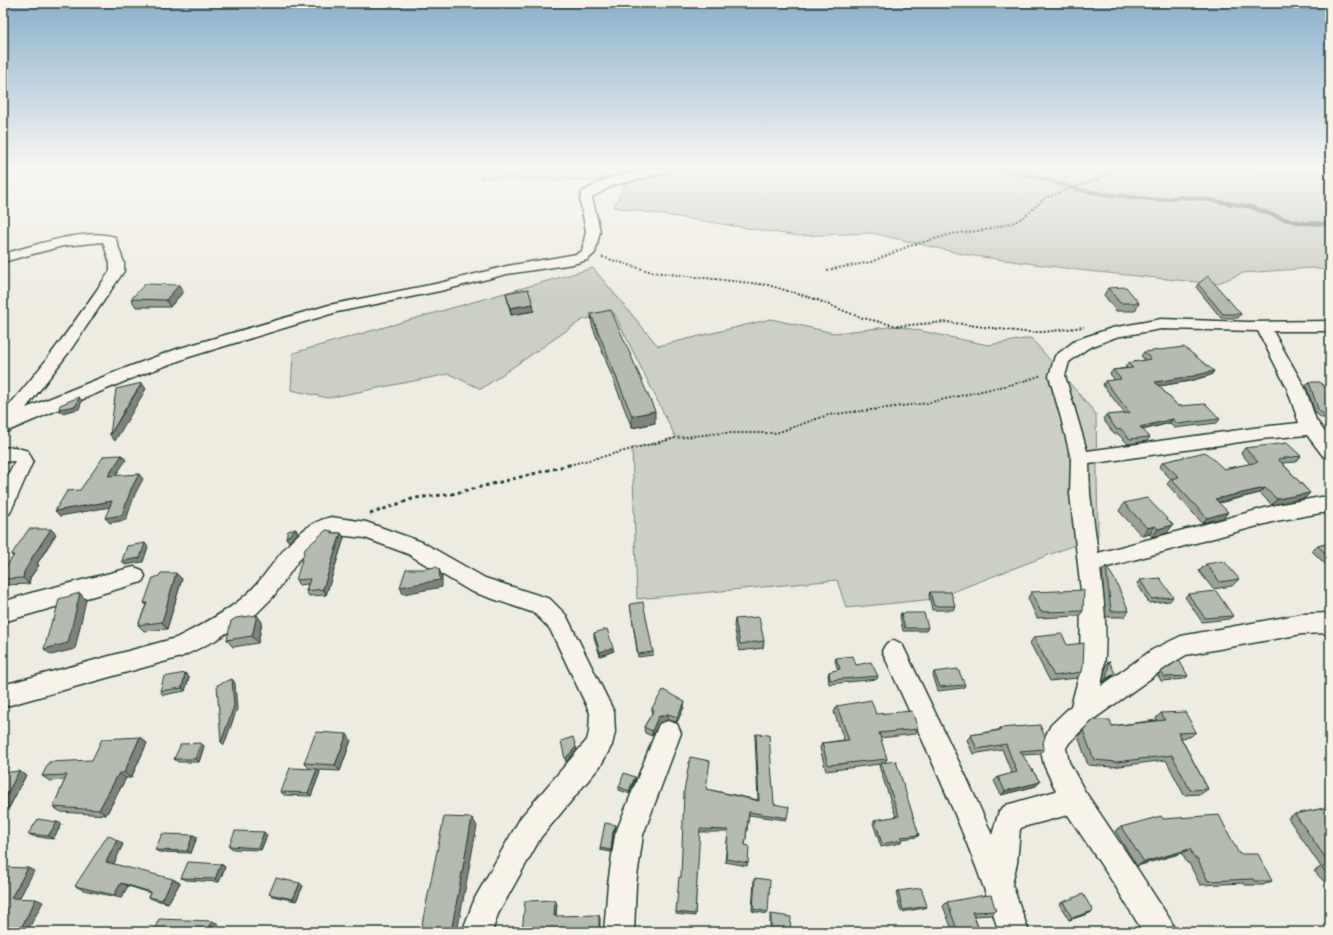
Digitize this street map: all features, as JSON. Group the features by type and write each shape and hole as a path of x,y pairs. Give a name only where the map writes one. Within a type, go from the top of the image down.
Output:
{"street":[{"path":"3,427 129,373 183,353 246,333 334,308 440,286 507,270 572,260 582,257 588,253 593,231 589,212"},
{"path":"3,258 62,242 104,238 110,240 117,263 117,271 52,365 21,404 3,423"},
{"path":"1082,713 1092,672 1092,591 1080,494 1080,459 1070,418 1057,376 1061,360 1082,344 1112,333 1161,324 1263,327 1315,325 1330,326"},
{"path":"1263,327 1296,388 1307,421 1330,451"},
{"path":"1080,459 1261,433 1311,428"},
{"path":"3,455 14,454 21,456 24,461 3,508"},
{"path":"1088,564 1263,517 1321,505 1330,505"},
{"path":"3,696 181,647 206,634 248,607 265,590 291,554 322,527 331,524 366,530 395,540 435,559 478,585 542,606 558,622 602,712 602,732 599,745 531,827 485,908 477,932"},
{"path":"3,612 31,603 134,576"},
{"path":"1160,932 1074,800 1057,765 1053,747 1060,734 1082,713 1160,658 1182,646 1302,624 1330,623"},
{"path":"894,652 959,790 998,884 1014,932"},
{"path":"619,932 622,884 629,835 668,733"},
{"path":"998,884 1003,863 1006,831 1009,821 1016,815 1074,800"}],"path":[{"path":"827,270 871,262 909,246 952,234 985,230 1015,222 1030,212"},
{"path":"588,253 652,272 768,285 814,299 859,317 897,326 946,322 1023,332 1044,332 1086,326"},
{"path":"339,526 415,498 459,492 676,438 721,433 776,433 828,415 927,403 1018,383 1042,375 1061,360"}],"shaded area":[{"path":"643,212 1330,212 1330,271 1312,268 1243,273 1216,284 1087,271 967,255 872,233 798,236"},
{"path":"593,268 658,346 771,319 834,333 897,326 988,345 1031,338 1096,414 1098,536 934,599 846,608 837,580 637,599 632,448 676,438 614,313 582,320 481,389 449,374 328,398 291,390 293,353"}],"building":[{"path":"1208,276 1241,314 1223,314 1198,284"},
{"path":"145,284 179,285 166,300 131,299"},
{"path":"1126,287 1139,303 1120,303 1108,288"},
{"path":"528,289 533,304 510,308 506,293"},
{"path":"611,310 655,411 632,416 591,314"},
{"path":"1184,347 1214,371 1155,382 1178,406 1206,404 1220,419 1178,424 1173,419 1140,427 1150,437 1130,439 1121,429 1117,430 1106,415 1130,413 1105,381 1121,379 1113,370 1133,368 1128,363 1151,359 1144,352"},
{"path":"1309,382 1320,382 1330,393 1330,414 1324,415 1318,409"},
{"path":"142,383 128,404 110,435 116,389"},
{"path":"79,397 76,406 59,409 60,405"},
{"path":"1287,443 1301,456 1278,459 1310,493 1277,499 1265,488 1215,499 1228,512 1207,518 1171,479 1179,477 1163,462 1205,452 1224,469 1258,462 1245,448"},
{"path":"122,455 108,476 139,474 131,489 122,515 105,518 112,501 55,511 67,491 80,490 104,456"},
{"path":"1147,498 1173,525 1158,529 1155,526 1147,528 1124,503"},
{"path":"29,529 51,529 31,559 24,572 23,578 3,579 3,571 14,555 11,555"},
{"path":"296,529 286,538 288,531"},
{"path":"326,530 332,531 331,533 341,533 323,589 306,591 310,579 296,580 305,549"},
{"path":"145,543 140,558 122,561 127,546"},
{"path":"1330,543 1330,558 1318,546"},
{"path":"1224,561 1239,579 1220,582 1206,564"},
{"path":"1106,566 1115,580 1129,611 1111,611"},
{"path":"436,567 439,569 440,580 400,587 406,569"},
{"path":"161,573 176,573 162,622 138,625 147,603 144,603 153,578 159,576"},
{"path":"1160,578 1173,597 1152,599 1140,580"},
{"path":"1084,590 1083,611 1041,612 1031,592"},
{"path":"1216,591 1233,616 1205,618 1188,594"},
{"path":"930,592 951,592 955,606 934,606"},
{"path":"80,593 68,643 44,649 52,620 54,620 59,599"},
{"path":"643,602 653,652 638,654 630,604"},
{"path":"901,613 924,613 928,628 905,628"},
{"path":"257,615 252,636 227,640 231,621 236,618"},
{"path":"759,617 764,641 740,644 735,619"},
{"path":"607,629 613,648 600,652 594,633"},
{"path":"1062,634 1067,645 1084,643 1082,672 1054,676 1034,637"},
{"path":"853,656 856,665 871,662 878,676 830,680 829,672 840,669 836,658"},
{"path":"1179,660 1188,676 1165,677 1161,672"},
{"path":"1109,661 1115,673 1106,679 1108,669"},
{"path":"958,669 965,685 940,687 934,672"},
{"path":"185,673 182,688 160,691 164,677"},
{"path":"232,679 234,706 221,742 217,685"},
{"path":"663,690 685,702 677,717 668,714 658,717 652,731 644,727 654,710 652,708"},
{"path":"871,700 876,714 912,711 918,729 879,733 887,759 828,765 822,743 849,740 837,706"},
{"path":"1185,712 1196,732 1178,733 1208,789 1190,790 1172,755 1117,762 1094,760 1083,730 1094,720 1110,720 1112,726 1165,720 1161,713"},
{"path":"1040,725 1045,737 1043,743 1044,749 1020,751 1040,782 1005,791 998,777 1017,772 1006,744 977,749 971,735 1001,730 1000,728"},
{"path":"316,732 347,734 335,765 304,763"},
{"path":"756,734 769,735 774,804 789,807 787,818 749,812 745,845 749,846 748,863 726,859 728,830 700,829 695,914 676,912 679,877 681,877 684,792 690,757 710,761 706,789 759,801"},
{"path":"140,737 124,773 119,773 99,810 53,807 67,775 42,776 49,762 92,760 102,739"},
{"path":"573,737 576,747 565,759 561,741"},
{"path":"201,743 195,759 174,759 181,744"},
{"path":"896,761 919,835 901,837 902,840 882,844 875,820 899,816 881,763"},
{"path":"290,768 317,769 308,793 281,792"},
{"path":"19,771 3,802 3,773"},
{"path":"624,773 635,777 629,791 619,787"},
{"path":"1330,807 1330,876 1322,868 1329,863 1295,814"},
{"path":"1219,815 1239,854 1258,854 1272,881 1254,881 1253,879 1208,881 1197,858 1194,858 1190,849 1144,862 1121,827 1161,816 1163,819"},
{"path":"444,817 472,818 451,932 418,932 419,929 421,929"},
{"path":"38,819 57,822 48,836 28,834"},
{"path":"605,823 616,825 613,832 611,850 600,848"},
{"path":"235,831 264,832 258,848 229,846"},
{"path":"162,834 193,835 187,851 155,850"},
{"path":"108,835 117,840 106,862 173,879 162,900 148,897 151,892 121,883 114,895 75,886"},
{"path":"188,862 221,864 215,879 181,878"},
{"path":"3,867 28,868 11,898 36,899 19,932 3,932"},
{"path":"276,878 300,883 293,899 269,894"},
{"path":"755,878 770,880 768,912 753,909"},
{"path":"921,888 927,906 903,910 898,891"},
{"path":"1083,894 1093,911 1072,918 1063,902"},
{"path":"991,895 996,911 972,912 980,932 958,932 947,902"},
{"path":"555,900 554,916 599,915 599,932 522,932 525,901"},
{"path":"771,914 791,917 790,932 771,932"},
{"path":"159,919 212,921 208,932 153,932"}],"waterway":[{"path":"1264,212 1284,219 1303,223 1330,224"}]}
